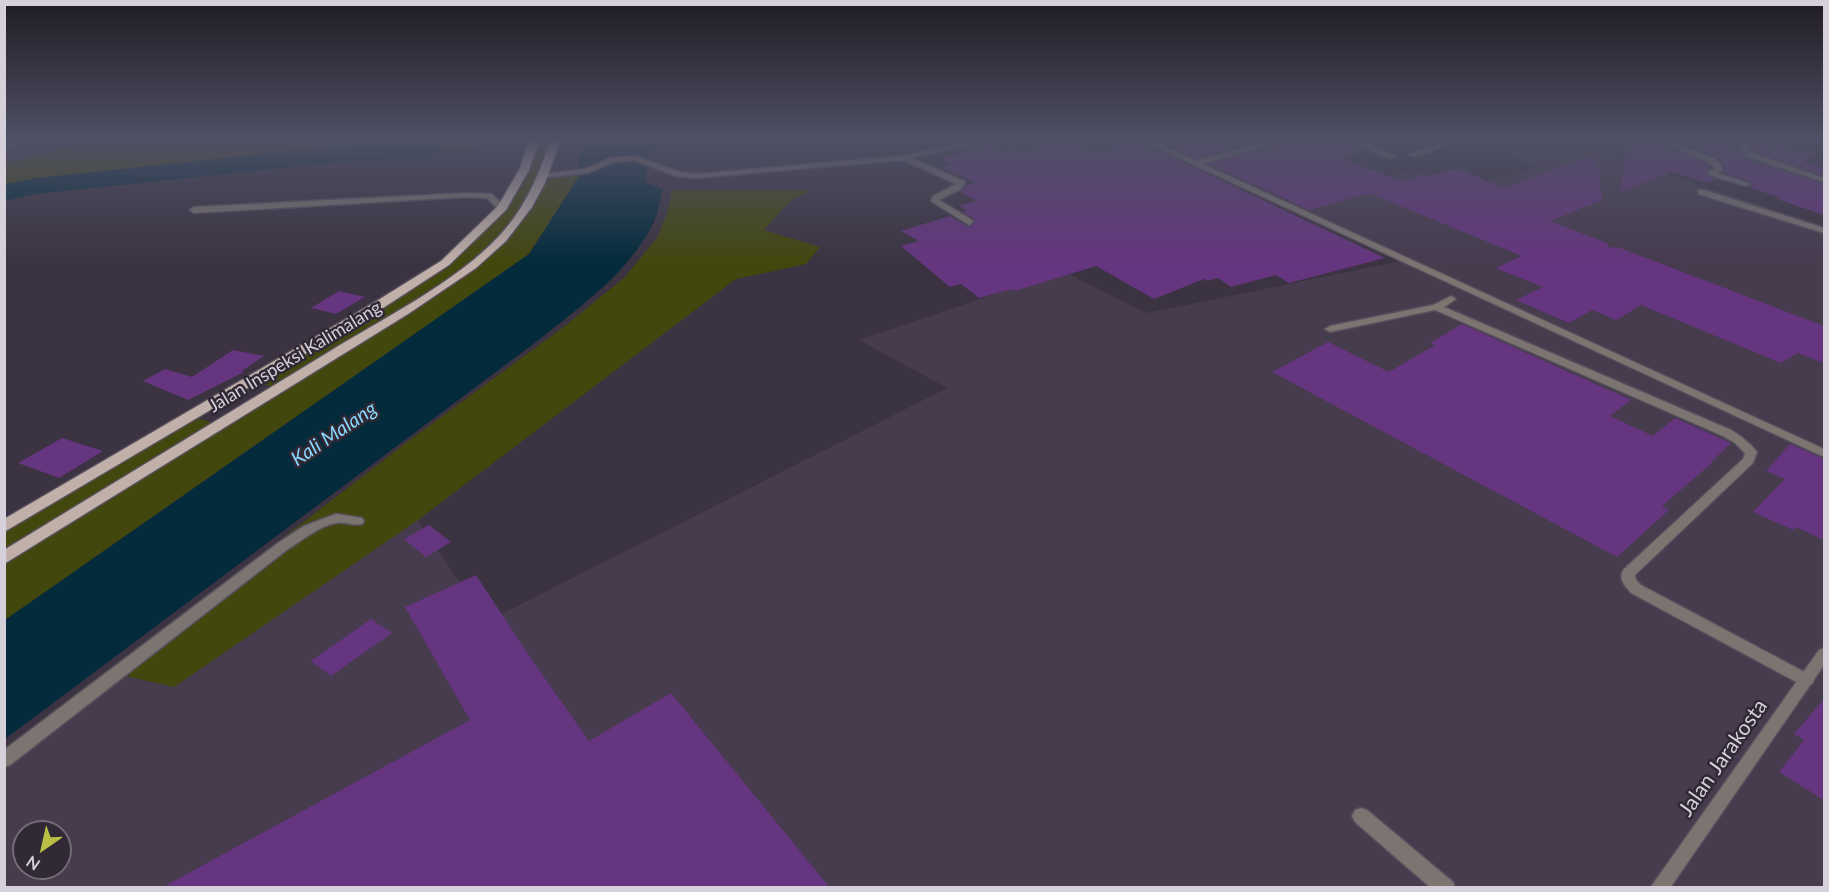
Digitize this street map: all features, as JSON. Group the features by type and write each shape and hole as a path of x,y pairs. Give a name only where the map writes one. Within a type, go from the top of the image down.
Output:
{"main road":[{"name":"Jalan Inspeksi Kalimalang","path":"4,528 379,305 445,263 502,208 518,181"},
{"name":"Jalan Inspeksi Kalimalang","path":"5,557 404,311 468,268 514,226 527,208 540,181"},
{"path":"445,263 468,268"},
{"path":"379,305 404,311"},
{"path":"250,380 276,389"},
{"path":"191,416 218,425"},
{"path":"66,490 96,501"}],"street":[{"path":"958,181 962,184 960,186 936,198 935,201 969,222"},
{"path":"1235,181 1402,261 1824,453"},
{"path":"1736,181 1746,184"},
{"path":"1701,192 1824,231"},
{"path":"194,210 466,195 489,196 502,208"},
{"path":"1330,329 1436,307 1451,299"},
{"path":"1436,307 1727,433 1739,440 1751,452 1749,460 1628,574 1629,582 1636,589 1806,680"},
{"path":"4,760 283,546 309,529 336,518 357,521"},
{"name":"Jalan Jarakosta","path":"1659,888 1824,655"},
{"path":"1361,816 1446,888"}],"shaded area":[{"path":"1372,181 1436,181 1456,190 1489,181 1686,181 1824,226 1824,887 5,888 5,750 109,672 174,687 418,520 486,622 947,388 859,340 1063,271 1147,313 1401,261 1281,204"}],"green space":[{"path":"5,181 87,181 36,186 5,193"},
{"path":"515,181 577,181 529,254 5,620 4,528 191,416 219,425 276,388 250,380 445,263 502,208"},
{"path":"672,190 812,190 791,200 764,230 820,247 806,264 736,279 418,520 174,687 109,672 406,443 565,326 625,277 657,238 667,213"}],"water":[{"name":"Kali Malang","path":"576,181 645,181 663,189 653,224 643,242 631,258 588,301 5,739 5,620 529,254"}],"building":[{"path":"971,181 1222,181 1385,258 1289,283 1276,275 1231,287 1218,278 1207,281 1204,279 1154,299 1096,266 1015,291 1012,289 979,298 961,284 950,287 901,246 919,241 901,231 950,216 968,227 975,223 973,218 963,212 967,210 959,206 977,201 960,192 966,186 976,183"},
{"path":"1245,181 1486,181 1503,188 1523,181 1600,181 1602,200 1550,221 1607,243 1608,247 1620,248 1824,326 1824,363 1798,353 1781,363 1641,305 1616,320 1592,310 1569,323 1516,300 1543,287 1496,268 1522,256 1369,193 1309,210"},
{"path":"1622,181 1649,181 1620,192"},
{"path":"1747,181 1813,181 1824,184 1824,215 1749,187 1752,185"},
{"path":"339,291 365,297 336,314 311,308"},
{"path":"1462,324 1631,400 1610,416 1653,436 1675,418 1731,443 1710,463 1712,463 1662,506 1669,510 1617,557 1272,372 1328,342 1389,372 1435,345 1430,343"},
{"path":"233,350 264,356 242,371 244,372 188,400 143,381 165,369 192,377"},
{"path":"62,438 103,451 59,478 18,463"},
{"path":"1790,444 1824,459 1824,540 1796,527 1793,530 1753,512 1785,479 1766,471"},
{"path":"429,525 451,542 426,557 404,539"},
{"path":"476,575 589,741 671,693 830,888 161,888 470,720 405,607"},
{"path":"371,619 392,633 331,676 311,661"},
{"path":"1824,699 1824,800 1779,772 1804,740 1794,734"}],"waterway":[{"path":"4,193 36,186 87,181"}]}
